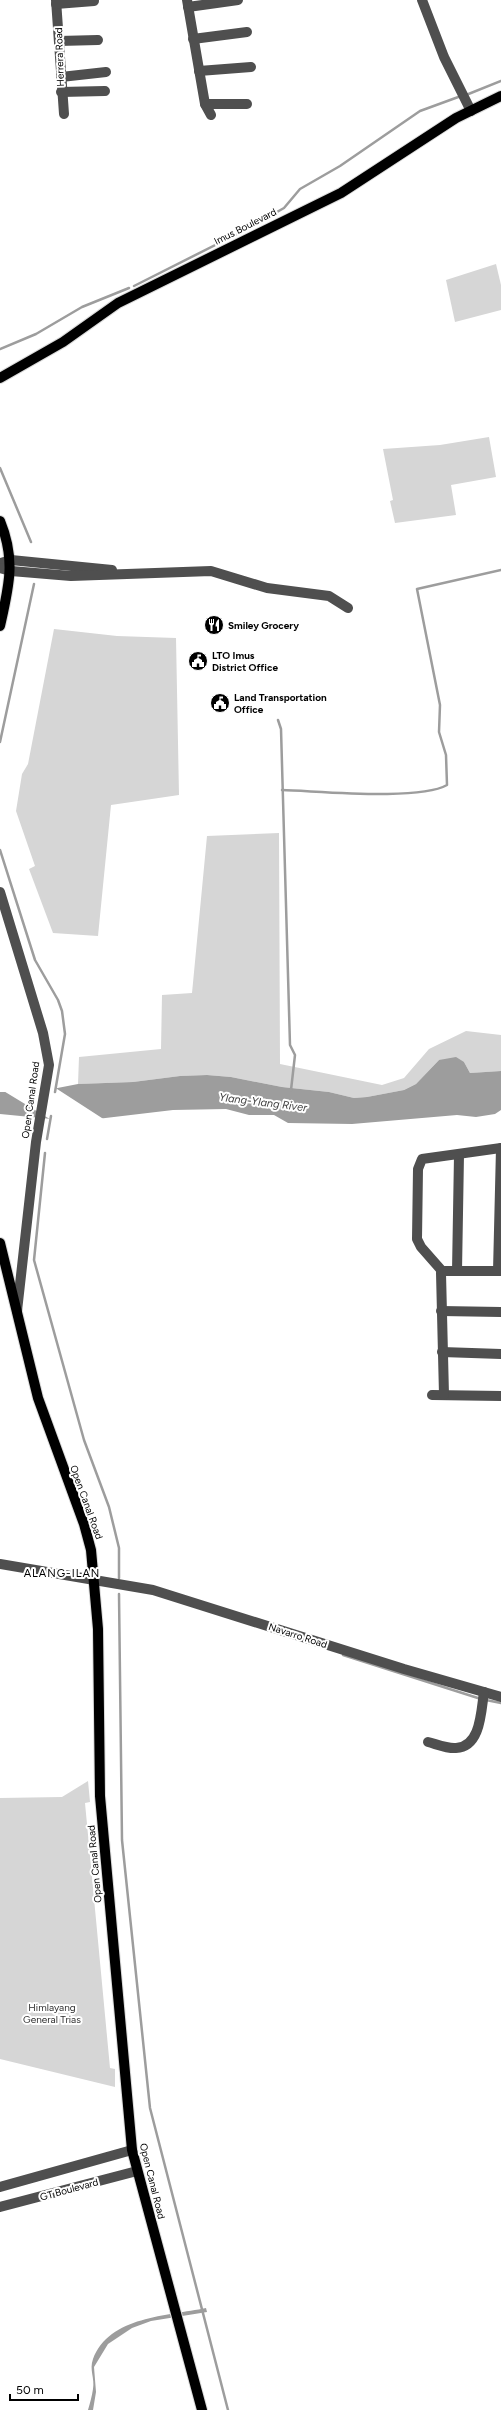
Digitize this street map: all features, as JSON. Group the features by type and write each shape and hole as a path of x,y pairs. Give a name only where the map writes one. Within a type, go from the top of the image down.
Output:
{"main road":[{"name":"Imus Boulevard","path":"0,378 63,342 134,294 341,193 456,118 501,96"},
{"path":"0,521 11,560 0,626"},
{"name":"Open Canal Road","path":"0,1243 16,1317 38,1398 88,1536 94,1579 98,1629 100,1796 132,2150 202,2410"}],"street":[{"path":"211,115 205,104 200,71 192,39 187,4 233,0"},
{"path":"422,0 444,57 471,111"},
{"path":"56,2 94,1"},
{"name":"Herrera Road","path":"56,2 61,92 64,114"},
{"path":"192,39 247,32"},
{"path":"59,41 98,40"},
{"path":"200,71 251,67"},
{"path":"61,77 106,72"},
{"path":"61,92 104,91"},
{"path":"205,104 247,104"},
{"path":"0,563 11,560 73,565 140,574"},
{"path":"0,568 10,571 71,576 211,571 268,588 329,596 348,608"},
{"name":"Open Canal Road","path":"0,892 43,1033 48,1056 48,1070 16,1317"},
{"path":"501,1148 499,1271 443,1272 421,1247 417,1239 418,1169 422,1159 501,1148"},
{"path":"457,1271 459,1155"},
{"path":"443,1272 440,1276 444,1395"},
{"path":"441,1311 501,1312"},
{"path":"442,1352 501,1354"},
{"path":"432,1395 501,1396"},
{"name":"Navarro Road","path":"0,1564 153,1590 483,1697 501,1696"},
{"path":"428,1742 455,1748 468,1745 475,1736 483,1697"},
{"name":"GT Boulevard","path":"0,2187 132,2150"},
{"name":"GT Boulevard","path":"0,2207 137,2171"}],"green space":[{"path":"496,264 501,285 501,310 455,322 446,280"},
{"path":"489,437 496,477 451,485 456,515 395,523 390,501 393,500 383,449 440,445"},
{"path":"54,629 117,636 176,638 179,795 111,805 98,936 53,933 29,869 35,866 16,811 22,774 28,764"},
{"path":"279,833 280,1064 382,1085 404,1078 429,1049 466,1031 501,1035 501,1071 470,1073 464,1062 439,1060 416,1084 404,1090 354,1098 329,1092 282,1087 231,1077 207,1075 180,1076 133,1082 78,1084 79,1057 161,1049 162,995 192,993 207,836"},
{"name":"Himlayang General Trias","path":"88,1781 90,1802 85,1803 110,2068 115,2069 115,2087 0,2059 0,1798 62,1797"}],"water":[{"name":"Ylang-Ylang River","path":"456,1057 464,1062 470,1073 501,1071 501,1110 495,1114 476,1117 457,1115 352,1124 288,1123 274,1115 249,1115 226,1109 173,1110 97,1119 62,1120 0,1114 0,1092 37,1092 78,1084 133,1082 180,1076 207,1075 231,1077 282,1087 329,1092 354,1098 367,1097 404,1090 416,1084 439,1060"},
{"path":"206,2308 207,2312 151,2321 132,2328 108,2344 94,2367 96,2392 93,2410 88,2410 93,2385 93,2359 101,2345 112,2334 141,2320"}],"pier":[{"path":"54,1087 105,1120 53,1121 2,1090 36,1090"}],"waterway":[{"path":"466,95 501,81"},
{"path":"134,286 247,229 284,208 300,189 340,166 420,111 461,96"},
{"path":"0,349 36,334 82,307 129,288"},
{"path":"0,468 31,542"},
{"path":"282,790 392,794 415,793 433,790 447,785 446,755 439,732 440,705 417,589 501,570"},
{"path":"0,742 34,584"},
{"path":"278,720 281,729 290,1045 295,1055 291,1090"},
{"path":"0,850 35,960 58,1000 62,1011 65,1034 55,1092"},
{"path":"47,1139 51,1116"},
{"path":"45,1153 34,1260 84,1440 109,1507 119,1548 119,1578"},
{"path":"119,1594 122,1840 150,2108 228,2410"},
{"path":"343,1655 481,1699"},
{"path":"486,1700 501,1703"}],"place":[{"name":"Smiley Grocery","path":"214,625"},
{"name":"LTO Imus District Office","path":"198,661"},
{"name":"Land Transportation Office","path":"220,703"}],"district":[{"name":"ALANG-ILAN","path":"62,1573"}]}
